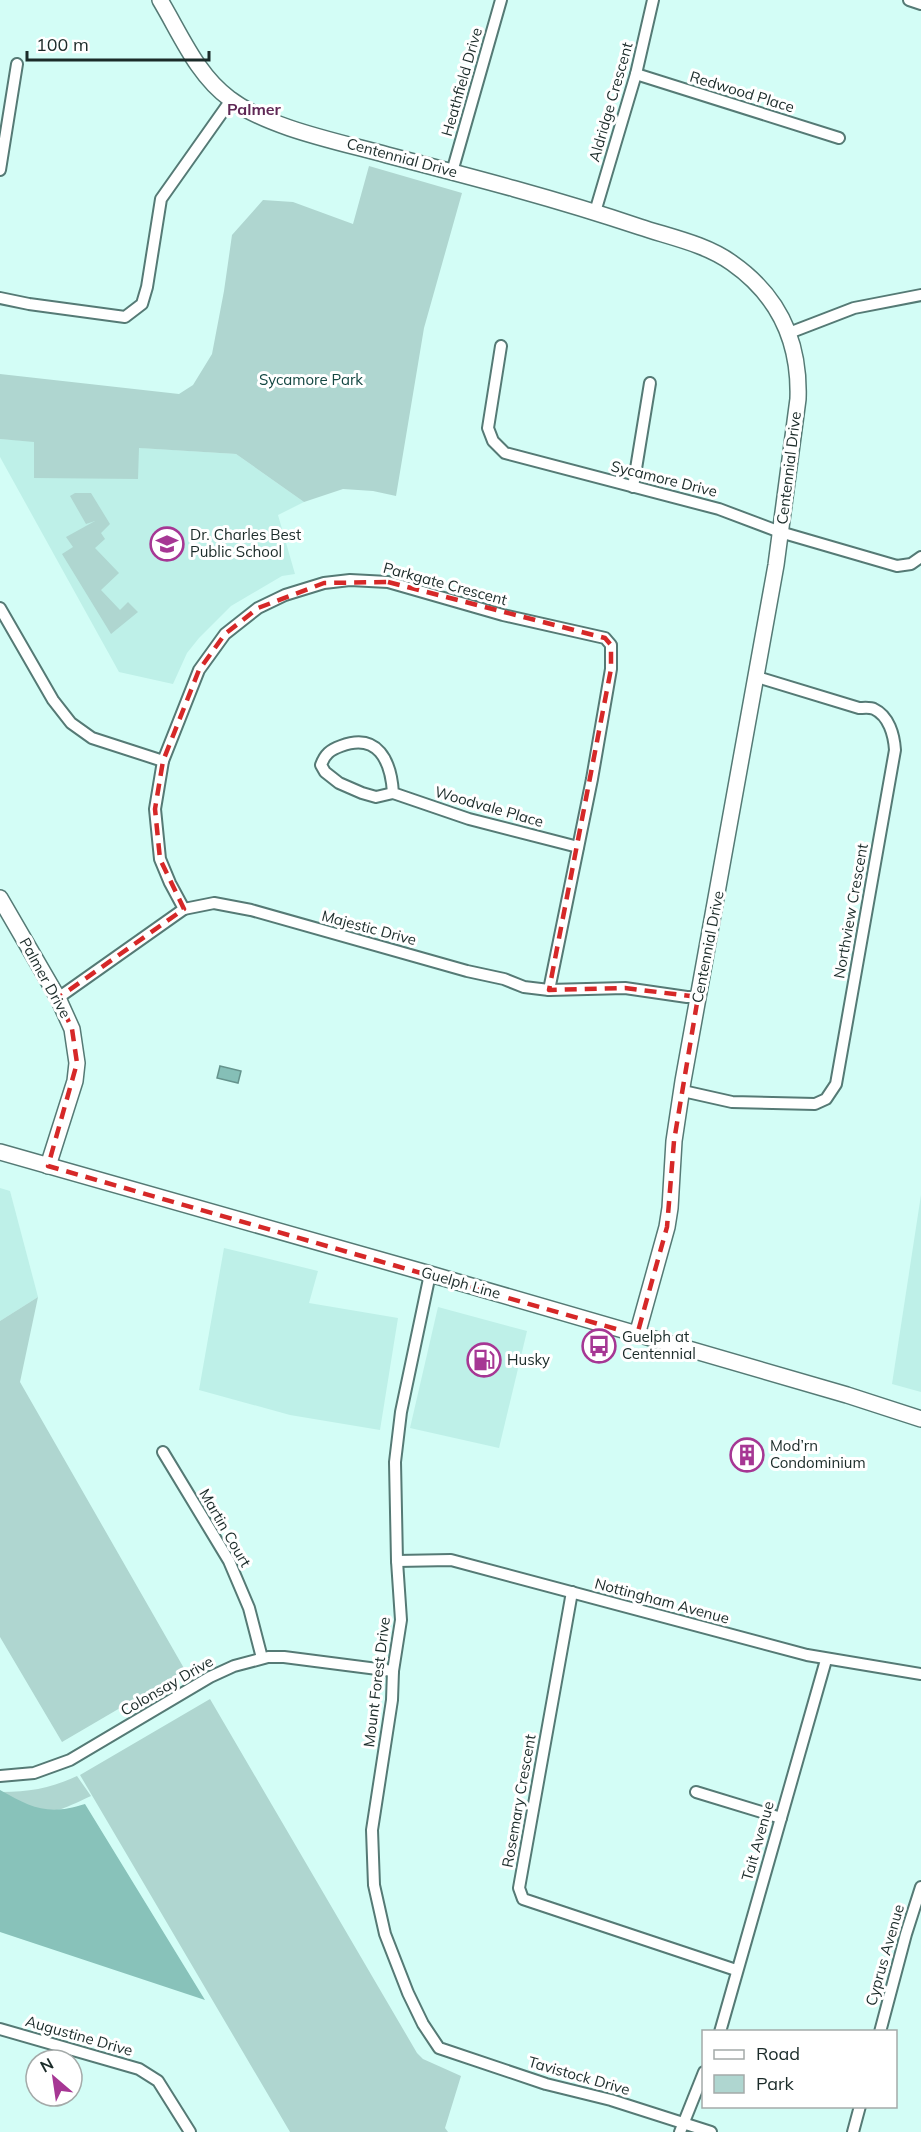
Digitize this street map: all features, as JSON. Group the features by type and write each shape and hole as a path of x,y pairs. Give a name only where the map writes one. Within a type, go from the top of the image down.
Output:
{"street":[{"name":"Centennial Drive","path":"160,0 197,65 216,88 256,115 315,135 595,212 704,248 730,261 765,291 782,317 789,333 796,356 798,390 780,532 757,677 674,1141 667,1227 637,1335"},
{"name":"Heathfield Drive","path":"452,172 501,0"},
{"name":"Aldridge Crescent","path":"595,212 636,74 653,0"},
{"path":"909,0 921,4"},
{"path":"0,170 17,64"},
{"name":"Redwood Place","path":"636,74 839,138"},
{"path":"0,298 28,304 125,316 135,311 142,304 147,287 161,199 231,100"},
{"path":"789,333 854,308 921,295"},
{"name":"Sycamore Drive","path":"501,346 488,428 493,441 505,453 719,509 780,532 897,566 911,564 921,557"},
{"path":"633,487 650,383"},
{"name":"Parkgate Crescent","path":"184,909 160,859 154,809 163,761 199,670 225,634 258,608 285,595 314,586 350,580 388,582 503,615 605,638 611,645 611,669 549,990"},
{"path":"0,608 53,700 71,723 92,738 163,761"},
{"name":"Northview Crescent","path":"683,1091 732,1102 815,1104 826,1099 836,1084 895,750 894,736 886,719 873,708 859,708 757,677"},
{"name":"Woodvale Place","path":"393,793 389,772 375,746 363,741 354,742 333,749 324,756 321,765 325,772 339,783 376,797 393,793 469,819 578,847"},
{"name":"Palmer Drive","path":"0,898 58,998 72,1029 76,1063 75,1081 48,1166"},
{"name":"Majestic Drive","path":"58,998 184,909 214,903 251,910 467,971 504,979 524,987 549,990 625,988 698,997"},
{"name":"Guelph Line","path":"0,1152 430,1274 847,1395 921,1419"},
{"name":"Mount Forest Drive","path":"430,1274 401,1412 395,1461 401,1620 393,1671 392,1700 372,1830 374,1885 385,1934 408,1994 423,2024 439,2048"},
{"name":"Martin Court","path":"163,1452 229,1561 249,1608 262,1658"},
{"name":"Nottingham Avenue","path":"397,1561 452,1560 826,1659 921,1674"},
{"name":"Rosemary Crescent","path":"572,1592 519,1888 523,1899 736,1970"},
{"name":"Colonsay Drive","path":"0,1776 34,1773 70,1760 210,1677 234,1666 262,1658 284,1657 393,1671"},
{"name":"Tait Avenue","path":"720,2030 826,1659"},
{"path":"696,1792 781,1818"},
{"name":"Cyprus Avenue","path":"880,2030 921,1887"},
{"name":"Augustine Drive","path":"0,2029 139,2069 158,2081 190,2132"},
{"name":"Tavistock Drive","path":"439,2048 546,2084 611,2100 681,2127 711,2132"},
{"path":"681,2127 702,2077"},
{"path":"853,2132 859,2108"}],"highlighted area":[{"path":"388,582 605,638 611,645 611,669 549,990 625,988 698,997 674,1141 667,1227 637,1335 48,1166 77,1063 72,1029 58,998 184,909 160,859 155,809 163,761 199,670 225,634 258,608 324,583"}],"shaded area":[{"name":"Dr. Charles Best Public School","path":"0,439 236,454 304,502 278,515 295,574 282,576 231,606 187,653 173,684 119,672 0,457"},
{"path":"220,1066 241,1071 238,1083 217,1078"},
{"path":"0,1188 10,1191 38,1297 0,1321"},
{"path":"921,1195 921,1392 892,1384"},
{"path":"224,1248 318,1271 309,1303 398,1318 380,1430 290,1415 199,1390"},
{"path":"438,1307 527,1331 499,1448 410,1428"},
{"path":"0,1790 31,1806 50,1810 85,1804 205,2000 0,1932"}],"green space":[{"name":"Sycamore Park","path":"369,166 462,193 424,328 396,496 373,491 343,489 304,502 236,454 139,448 138,479 34,478 34,442 0,439 0,374 179,394 193,385 212,354 232,235 263,200 293,202 353,224"},
{"path":"75,493 91,493 110,524 101,533 105,539 95,548 119,573 101,590 120,610 128,602 138,612 111,634 62,554 73,547 66,537 95,521 86,524 70,496"},
{"path":"38,1297 20,1382 185,1670 62,1742 0,1637 0,1321"},
{"path":"210,1699 417,2053 423,2059 461,2076 445,2128 448,2132 290,2132 80,1775"},
{"path":"77,1776 91,1796 54,1811 37,1810 2,1792 40,1789"}],"place":[{"name":"Dr. Charles Best Public School","path":"167,544"},
{"name":"Guelph at Centennial","path":"599,1346"},
{"name":"Husky","path":"484,1360"},
{"name":"Mod’rn Condominium","path":"747,1455"}],"district":[{"name":"Palmer","path":"254,109"}]}
